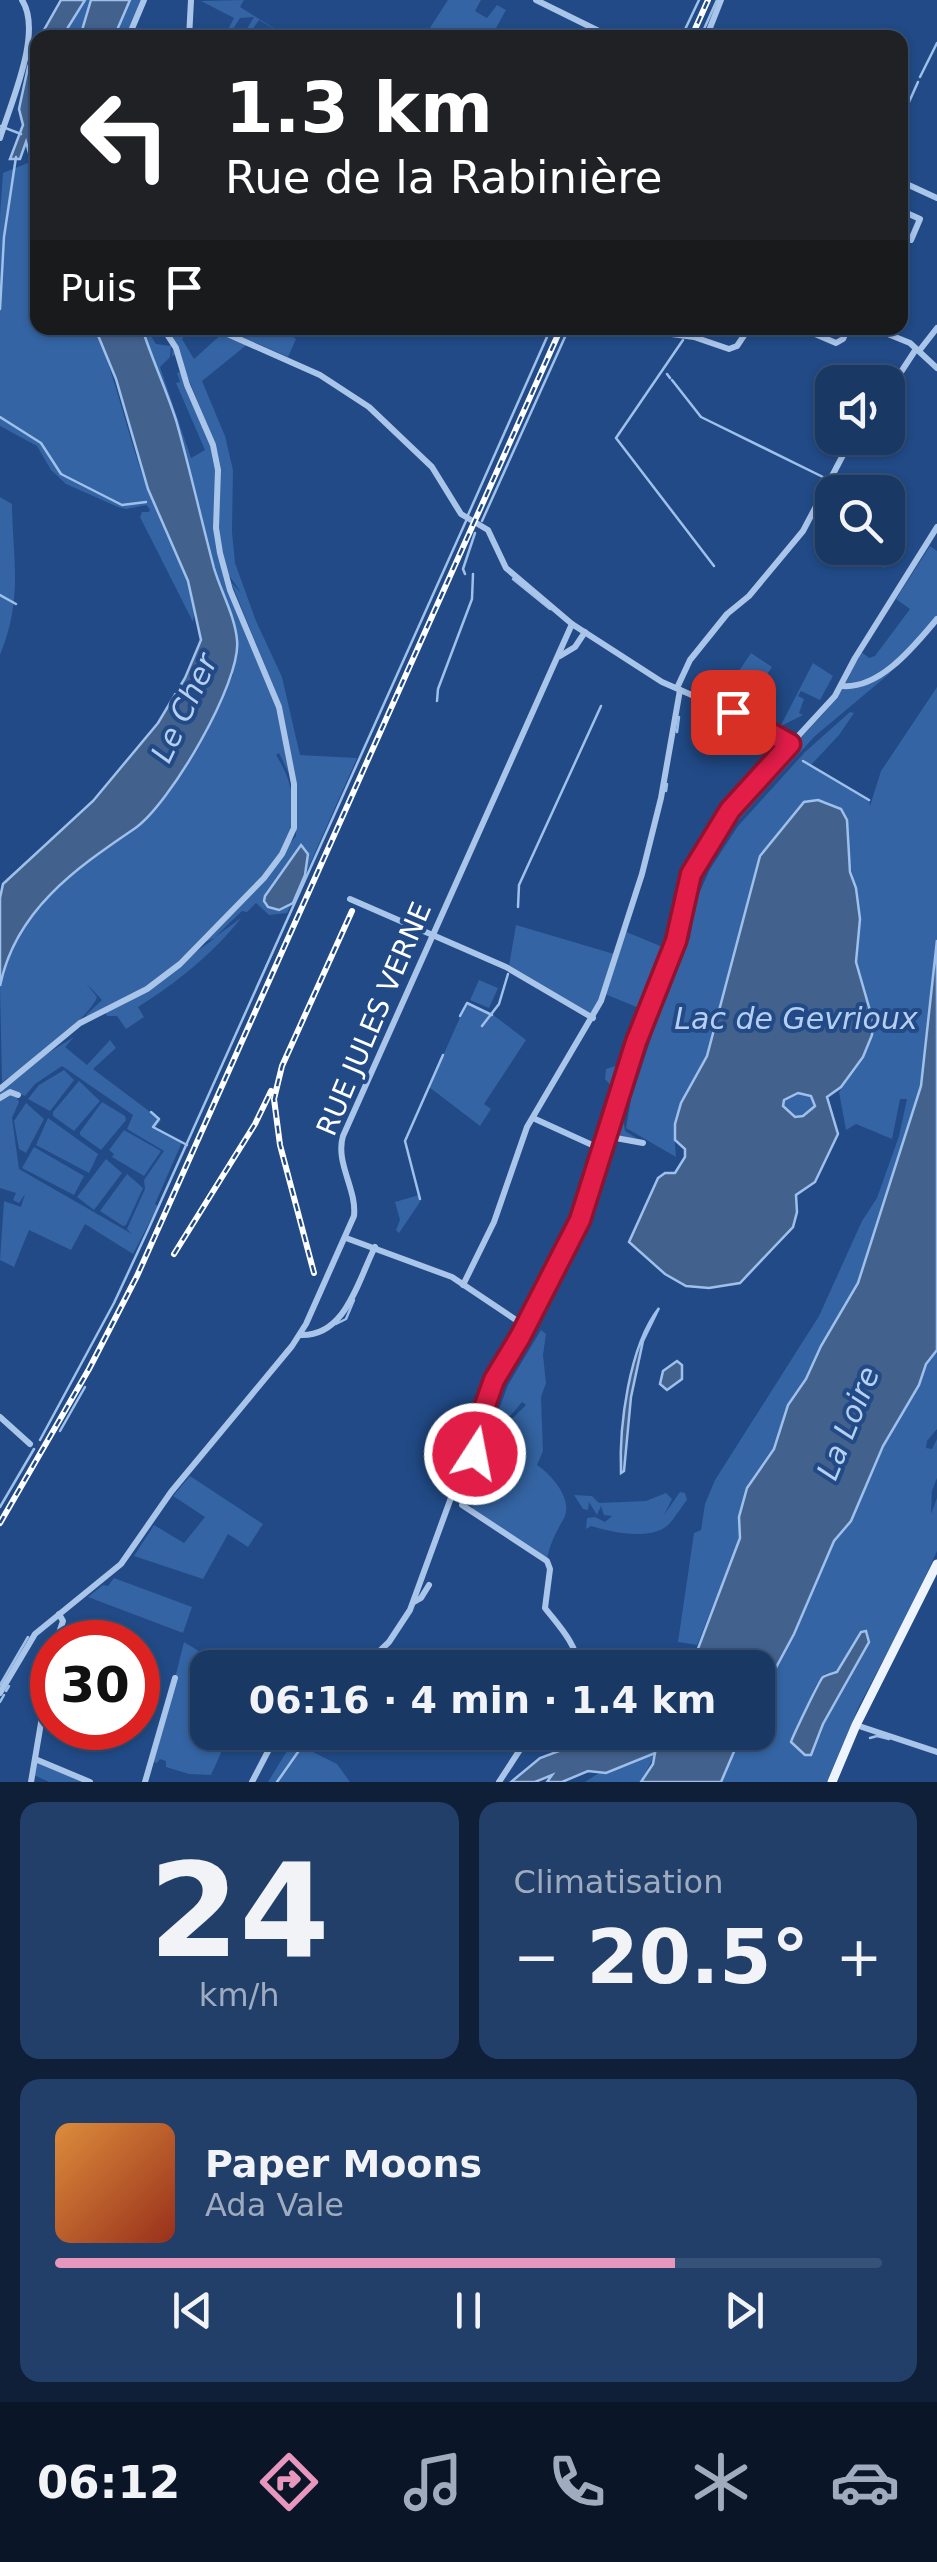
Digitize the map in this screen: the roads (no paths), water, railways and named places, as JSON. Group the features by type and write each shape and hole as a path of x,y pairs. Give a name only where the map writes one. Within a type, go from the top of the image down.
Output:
{"main road":[{"path":"832,1782 856,1725 937,1564"}],"street":[{"path":"22,0 31,30"},
{"path":"131,30 144,0"},
{"path":"189,30 191,0"},
{"path":"536,0 597,30"},
{"path":"709,30 722,0"},
{"path":"0,138 30,33"},
{"path":"908,185 937,198"},
{"path":"908,213 920,218 911,240"},
{"path":"905,367 937,328"},
{"path":"0,1090 80,1023 147,989 180,964 264,878 294,828 293,777 278,707 236,606 220,553 216,519 218,470 213,444 169,335"},
{"path":"235,335 320,375 361,401 425,459 460,514 488,530 506,568 572,624 662,682 733,712 790,744"},
{"path":"694,335 731,349 743,335"},
{"path":"817,335 836,343 845,335"},
{"path":"891,335 906,341 937,368"},
{"path":"463,1284 494,1222 532,1118 594,1018 642,874 664,786 678,689 690,660 726,614 747,598 803,531 843,455"},
{"path":"383,1650 414,1602 494,1380 577,1229 646,1016 676,941 691,874 730,810 823,711 841,686 937,528"},
{"path":"841,686 855,685 889,668 937,619"},
{"name":"RUE JULES VERNE","path":"0,1693 32,1638 121,1564 179,1481 300,1335 346,1238 355,1210 341,1141 572,624"},
{"name":"RUE JULES VERNE","path":"555,661 575,647 585,632"},
{"path":"350,899 506,968 594,1018"},
{"path":"0,1098 8,1092 18,1095"},
{"path":"532,1118 600,1150"},
{"path":"605,1136 643,1143"},
{"path":"346,1238 440,1271 525,1326"},
{"path":"300,1335 341,1319 375,1247"},
{"path":"0,1417 30,1444"},
{"path":"472,1442 475,1454 462,1505 547,1561 550,1576 545,1608 574,1650"},
{"path":"414,1602 420,1600 429,1585"},
{"path":"59,1614 62,1620"},
{"path":"146,1782 174,1678"},
{"path":"856,1725 937,1752"},
{"path":"31,1782 36,1750"},
{"path":"252,1782 269,1750"},
{"path":"499,1782 520,1750"},
{"path":"34,1759 90,1782"}],"water":[{"path":"61,0 85,0 66,30 44,30"},
{"path":"91,0 130,0 117,30 82,30"},
{"path":"30,62 30,157 26,142 20,159 10,159 23,125 19,109"},
{"name":"Le Cher","path":"98,335 145,335 176,420 214,568 234,622 235,659 216,712 166,796 134,829 50,894 19,935 0,986 3,884 93,801 158,723 185,678 201,640 188,581 148,489 116,379"},
{"name":"Lac de Gevrioux","path":"818,800 841,809 847,820 850,872 860,919 856,962 873,1021 872,1035 863,1057 841,1087 827,1097 838,1134 815,1182 796,1195 793,1227 740,1283 709,1288 686,1286 665,1274 629,1242 658,1178 675,1173 685,1157 685,1149 675,1140 675,1124 681,1103 707,1056 760,856 804,802","holes":["798,1093 811,1096 815,1106 803,1116 795,1117 783,1106 784,1100"]},
{"path":"301,845 308,854 305,875 293,903 279,910 268,907 265,896"},
{"name":"La Loire","path":"937,940 937,1350 883,1446 851,1521 834,1541 775,1669 775,1650 697,1650 740,1538 739,1517 747,1488 774,1449 788,1405 858,1283 921,1086"},
{"path":"659,1308 643,1341 621,1473 622,1433 633,1365 640,1343"},
{"path":"677,1361 682,1365 682,1379 667,1390 660,1384 663,1371"},
{"path":"866,1631 869,1642 823,1724 811,1755 805,1755 791,1742 812,1697 823,1677 837,1672 861,1632"},
{"path":"562,1750 735,1750 721,1782 641,1782 655,1753 606,1773 588,1771 562,1782 547,1782 552,1775 535,1782 511,1782 540,1758"}],"waterway":[{"path":"685,30 699,0"},
{"path":"704,30 717,0"},
{"path":"920,77 937,43"},
{"path":"908,107 918,82"},
{"path":"0,126 21,134"},
{"path":"0,309 4,237 16,157"},
{"path":"468,515 548,335"},
{"path":"482,521 566,335"},
{"path":"683,340 616,438 714,566"},
{"path":"667,374 670,378"},
{"path":"672,380 701,417 819,475"},
{"path":"0,417 41,443 61,474 122,505 146,502"},
{"path":"40,1440 114,1303 148,1230 466,521"},
{"path":"465,574 463,569 475,533"},
{"path":"437,701 472,599 473,574"},
{"path":"513,579 550,609"},
{"path":"0,595 16,604"},
{"path":"518,907 519,885 601,706"},
{"path":"677,732 679,717"},
{"path":"803,761 869,800"},
{"path":"666,791 667,784"},
{"path":"482,1026 499,1004 508,974"},
{"path":"460,1016 467,1003 492,1015"},
{"path":"420,1199 405,1141 443,1055"},
{"path":"151,1112 159,1119 153,1127 187,1145"},
{"path":"336,1324 346,1319 354,1300"},
{"path":"60,1431 85,1387"},
{"path":"0,1507 34,1449"},
{"path":"0,1685 28,1637"},
{"path":"6,1691 9,1686"},
{"path":"0,1702 4,1695"},
{"path":"870,1738 889,1739"},
{"path":"277,1782 299,1750"}],"railway":[{"path":"695,30 708,0"},
{"path":"0,1523 89,1369 137,1276 558,335"},
{"path":"314,1273 280,1145 274,1099 282,1066 352,911"},
{"path":"174,1254 255,1124 271,1091"}]}
